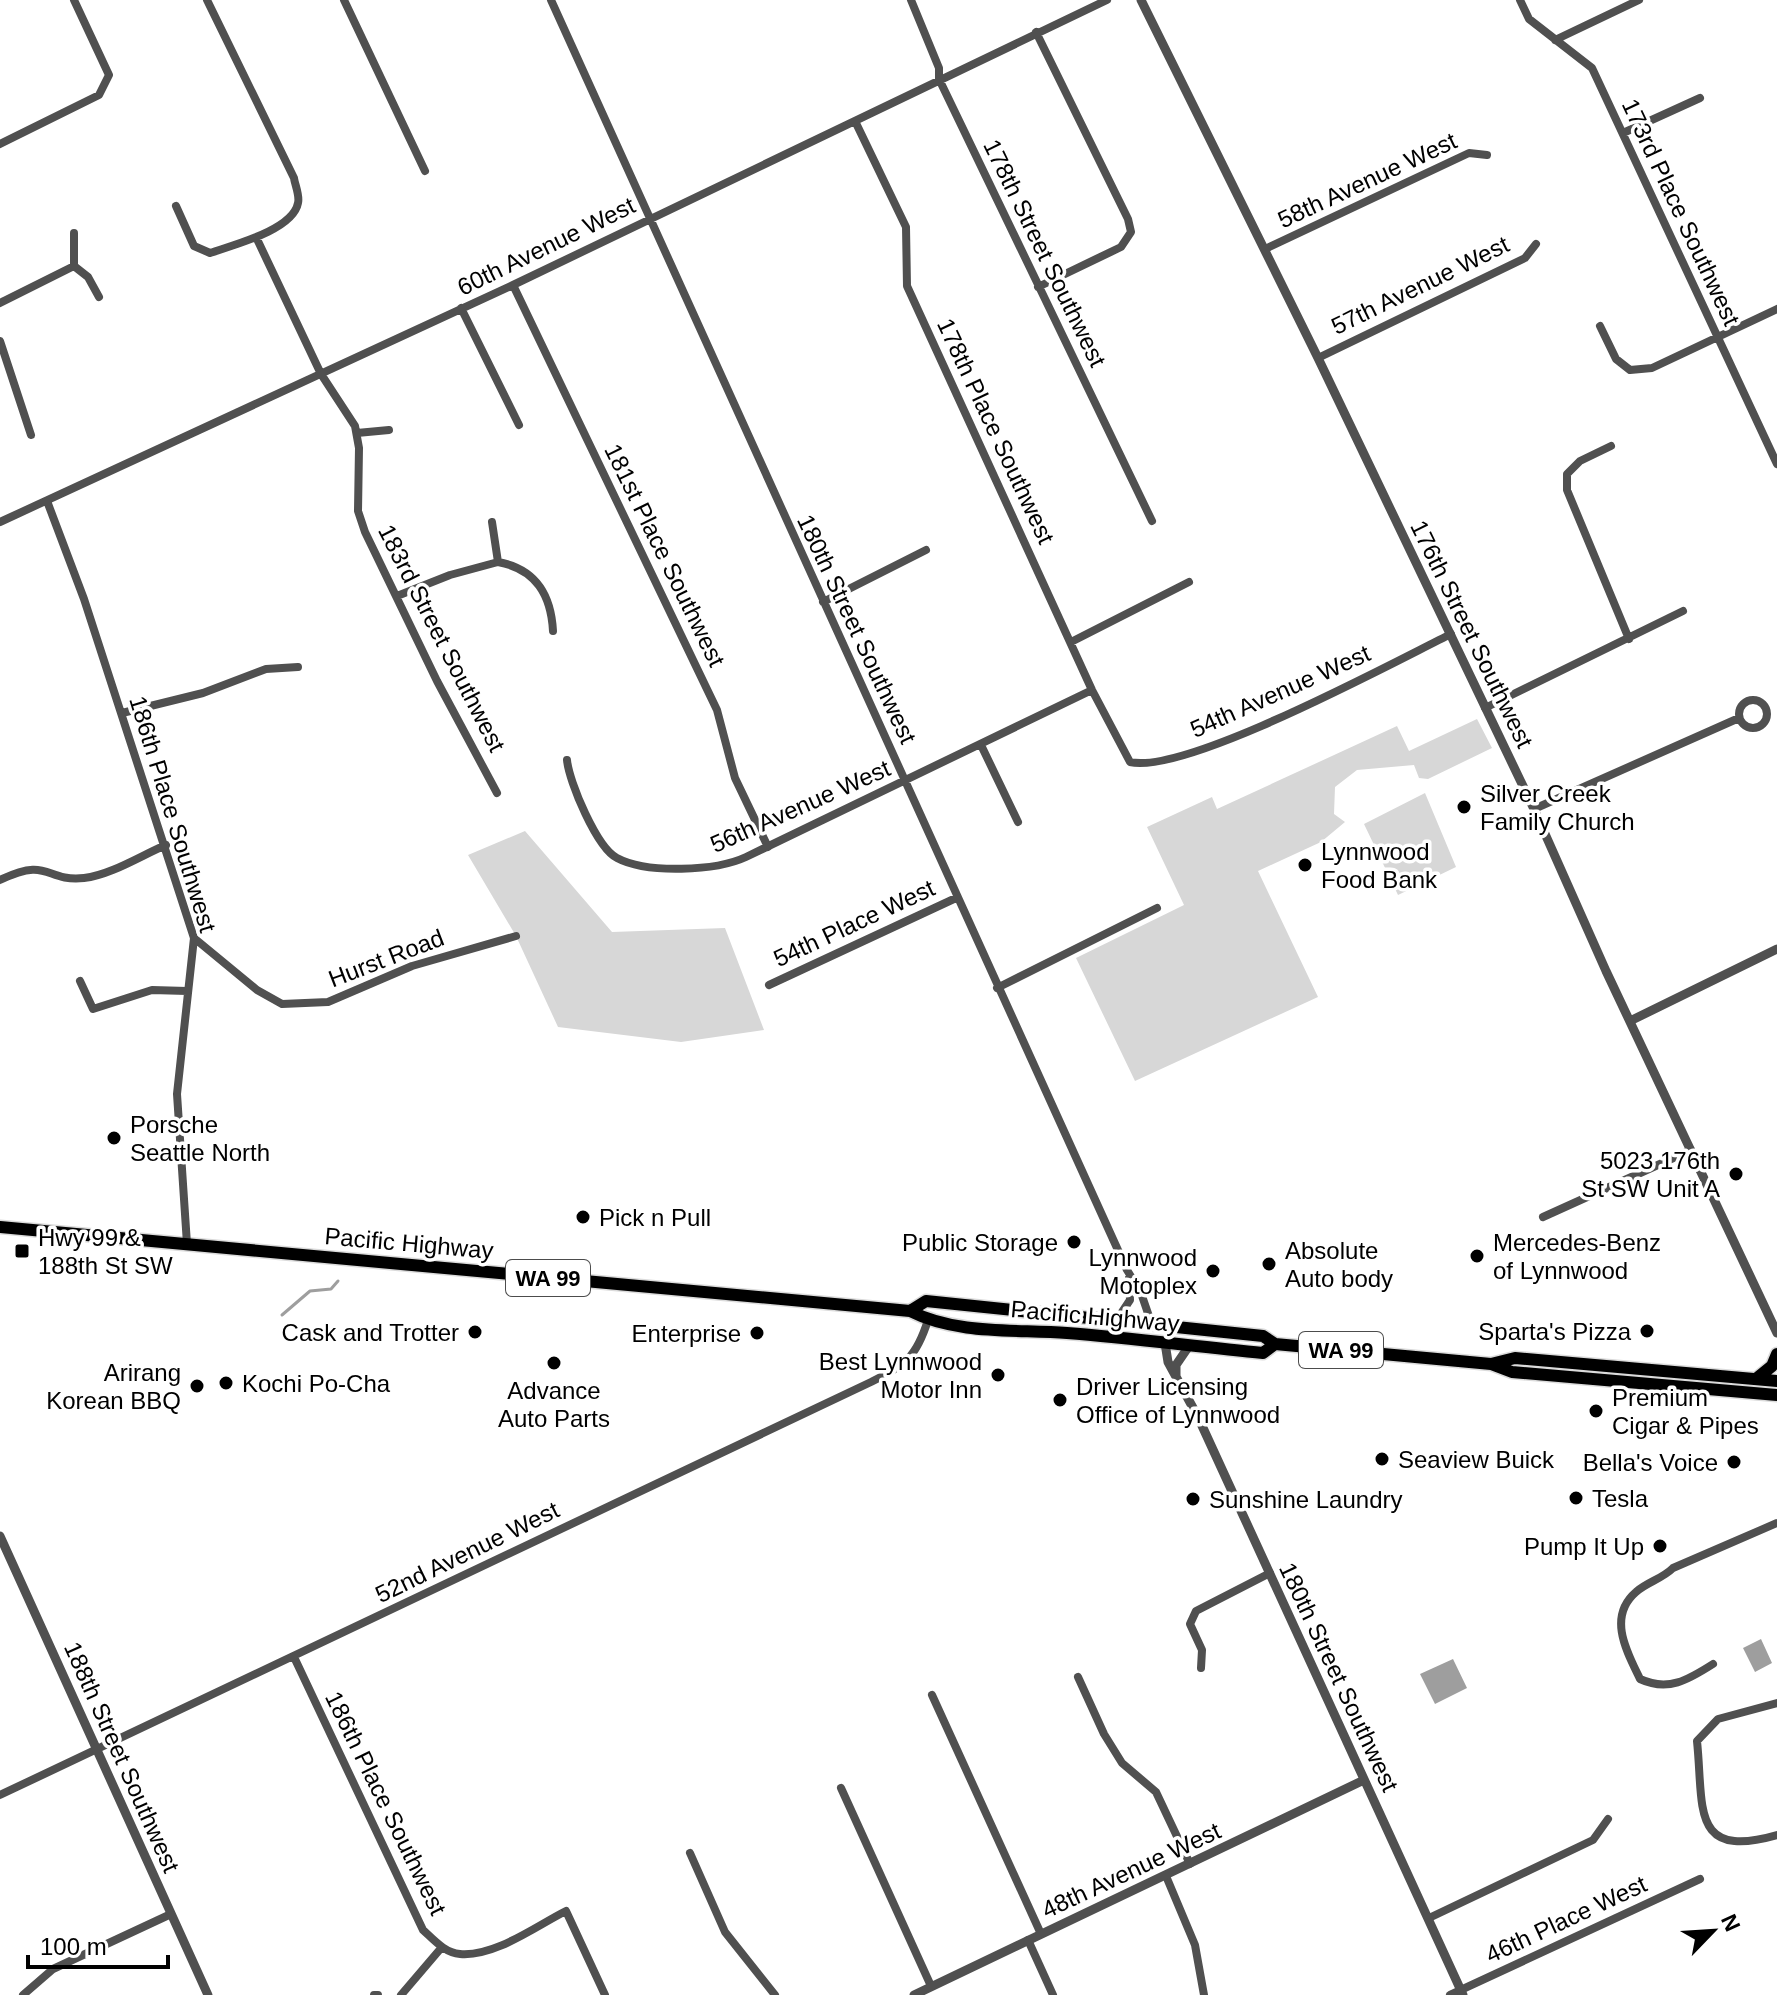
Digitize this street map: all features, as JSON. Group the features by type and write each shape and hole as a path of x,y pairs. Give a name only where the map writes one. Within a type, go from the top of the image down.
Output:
{"highway":[{"name":"Pacific Highway","path":"0,1227 910,1311 928,1320 1001,1330 1076,1333 1263,1353 1275,1344"},
{"name":"Pacific Highway","path":"910,1311 926,1301 1263,1336 1275,1344 1491,1364 1512,1372 1536,1375 1777,1395"},
{"path":"928,1320 961,1305"},
{"path":"1076,1333 1103,1328 1140,1330 1152,1325"},
{"path":"1165,1343 1171,1336 1210,1330"},
{"path":"1756,1379 1774,1364 1777,1354"},
{"name":"Pacific Highway","path":"1491,1364 1515,1358 1777,1381"},
{"path":"1536,1375 1548,1369 1582,1371 1599,1366"}],"street":[{"path":"0,144 99,95 109,75 74,0"},
{"path":"176,206 194,246 210,253 256,237 290,219 299,202 294,178 207,0"},
{"path":"344,0 425,171"},
{"name":"180th Street Southwest","path":"551,0 997,988 1141,1293 1152,1325"},
{"name":"178th Street Southwest","path":"911,0 939,68 939,79 1152,521"},
{"name":"60th Avenue West","path":"0,522 513,285 1107,0"},
{"name":"176th Street Southwest","path":"1141,0 1451,634 1777,1333"},
{"name":"173rd Place Southwest","path":"1520,0 1529,19 1577,53 1592,68 1777,464"},
{"path":"1555,40 1639,0"},
{"path":"1036,32 1128,219 1129,237 1121,247 1038,287"},
{"path":"1623,133 1700,98"},
{"name":"178th Place Southwest","path":"855,121 906,227 907,286 1124,754"},
{"name":"58th Avenue West","path":"1265,249 1469,153 1487,155"},
{"path":"74,233 74,266"},
{"name":"183rd Street Southwest","path":"256,237 321,374 351,417 357,433 360,519 437,681 497,793"},
{"name":"57th Avenue West","path":"1318,358 1525,258 1536,244"},
{"path":"74,266 88,277 99,297"},
{"path":"0,303 74,266"},
{"name":"181st Place Southwest","path":"513,285 717,710 735,778 768,847"},
{"path":"461,308 519,425"},
{"path":"1600,326 1616,359 1630,370 1652,368 1777,309"},
{"path":"0,341 31,435"},
{"path":"357,433 389,430"},
{"path":"1611,446 1580,461 1567,474 1567,490 1629,639"},
{"name":"186th Place Southwest","path":"47,501 122,713 194,938 177,1094 187,1244"},
{"path":"492,522 498,562"},
{"path":"823,602 926,550"},
{"path":"397,596 450,575 498,562 514,565 535,579 551,608 553,631"},
{"path":"1071,642 1189,582"},
{"path":"1485,708 1683,611"},
{"name":"54th Avenue West","path":"1124,754 1130,762 1140,764 1208,748 1451,634"},
{"path":"122,713 203,693 266,669 298,667"},
{"name":"56th Avenue West","path":"567,760 569,775 602,844 617,858 704,870 733,863 768,847 1092,690"},
{"path":"1534,809 1739,718"},
{"path":"981,745 1018,822"},
{"path":"0,880 33,868 72,879 89,877 166,845"},
{"name":"54th Place West","path":"769,985 956,898"},
{"path":"997,988 1157,908"},
{"name":"Hurst Road","path":"194,938 257,990 282,1004 328,1002 412,966 516,936"},
{"path":"1630,1021 1777,949"},
{"path":"80,981 93,1009 152,990 187,991"},
{"path":"1543,1217 1691,1150"},
{"path":"1116,1321 1130,1300 1129,1273"},
{"name":"52nd Avenue West","path":"0,1795 902,1366 919,1349 928,1320"},
{"name":"180th Street Southwest","path":"1165,1343 1166,1358 1270,1573 1462,1992"},
{"path":"1176,1376 1176,1365 1189,1346"},
{"path":"1713,1664 1669,1686 1655,1686 1640,1679 1620,1628 1623,1608 1636,1591 1663,1578 1673,1568 1777,1523"},
{"name":"188th Street Southwest","path":"0,1536 208,1995"},
{"path":"1201,1668 1202,1650 1190,1624 1196,1611 1270,1573"},
{"name":"186th Place Southwest","path":"294,1657 412,1912 423,1930 442,1947 401,1995"},
{"path":"1078,1677 1104,1734 1122,1763 1156,1792 1190,1864"},
{"path":"932,1695 1041,1934"},
{"path":"1777,1703 1718,1719 1697,1741 1705,1815 1712,1832 1729,1843 1752,1842 1777,1835"},
{"name":"48th Avenue West","path":"914,1995 1364,1780"},
{"path":"841,1788 931,1986"},
{"path":"1429,1918 1593,1840 1608,1819"},
{"path":"690,1853 725,1932 775,1995"},
{"path":"1166,1876 1195,1945 1204,1995"},
{"name":"46th Place West","path":"1450,1995 1700,1879"},
{"path":"442,1947 459,1954 484,1952 566,1911 605,1995"},
{"path":"23,1995 53,1969 171,1914"},
{"path":"1028,1940 1053,1995"}],"shaded area":[{"path":"1477,719 1492,748 1428,779 1419,778 1414,765 1357,770 1335,787 1334,814 1345,822 1321,842 1258,871 1318,997 1135,1081 1076,958 1184,905 1147,827 1212,797 1217,809 1397,726 1409,751"},
{"path":"1425,793 1456,867 1398,895 1364,824"},
{"path":"525,831 612,932 725,928 764,1030 681,1042 558,1027 516,936 468,855"},
{"path":"1761,1639 1772,1663 1755,1672 1743,1648"},
{"path":"1453,1659 1467,1688 1435,1704 1420,1674"}],"waterway":[{"path":"282,1315 310,1291 331,1289 338,1281"}],"place":[{"name":"Silver Creek Family Church","path":"1464,807"},
{"name":"Lynnwood Food Bank","path":"1305,865"},
{"name":"Porsche Seattle North","path":"114,1138"},
{"name":"5023 176th St SW Unit A","path":"1736,1174"},
{"name":"Pick n Pull","path":"583,1217"},
{"name":"Public Storage","path":"1074,1242"},
{"name":"Hwy 99 & 188th St SW","path":"22,1251"},
{"name":"Mercedes-Benz of Lynnwood","path":"1477,1256"},
{"name":"Absolute Auto body","path":"1269,1264"},
{"name":"Lynnwood Motoplex","path":"1213,1271"},
{"name":"Sparta's Pizza","path":"1647,1331"},
{"name":"Cask and Trotter","path":"475,1332"},
{"name":"Enterprise","path":"757,1333"},
{"name":"Advance Auto Parts","path":"554,1363"},
{"name":"Best Lynnwood Motor Inn","path":"998,1375"},
{"name":"Kochi Po-Cha","path":"226,1383"},
{"name":"Arirang Korean BBQ","path":"197,1386"},
{"name":"Driver Licensing Office of Lynnwood","path":"1060,1400"},
{"name":"Premium Cigar & Pipes","path":"1596,1411"},
{"name":"Seaview Buick","path":"1382,1459"},
{"name":"Bella's Voice","path":"1734,1462"},
{"name":"Tesla","path":"1576,1498"},
{"name":"Sunshine Laundry","path":"1193,1499"},
{"name":"Pump It Up","path":"1660,1546"}]}
